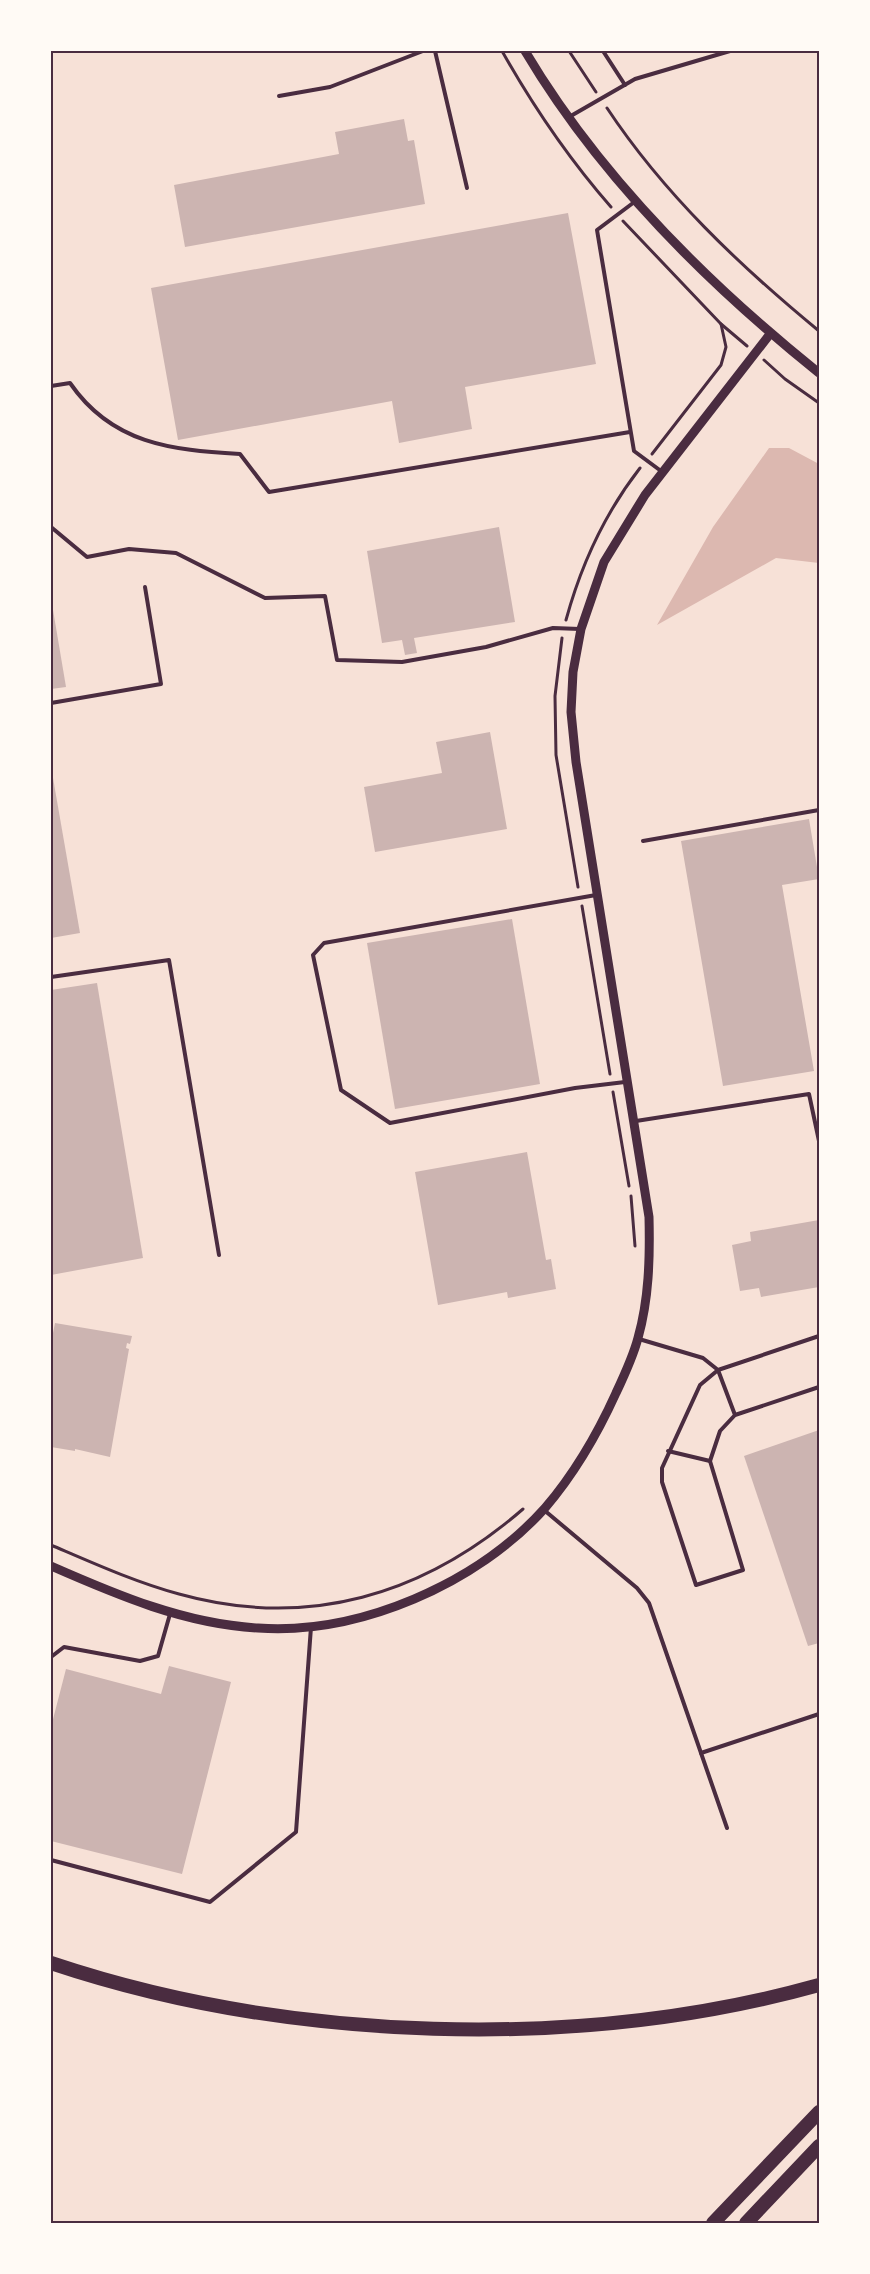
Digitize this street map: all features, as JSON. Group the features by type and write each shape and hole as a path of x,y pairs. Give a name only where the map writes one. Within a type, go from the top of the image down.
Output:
{"highway":[{"path":"51,1963 167,1996 254,2012 362,2024 432,2027 522,2027 616,2022 708,2011 819,1986"},
{"path":"714,2223 819,2112"},
{"path":"746,2223 819,2146"}],"street":[{"path":"525,51 569,117 638,200 722,289 770,334 819,373"},
{"path":"51,1566 99,1587 170,1613 257,1628 311,1627 356,1620 400,1606 455,1578 496,1551 544,1509 597,1436 638,1339 647,1286 650,1250 649,1217 629,1081 596,895 571,712 573,672 581,629 604,562 645,495 770,334"}],"lane":[{"path":"279,96 330,87 423,51"},
{"path":"435,51 467,188"},
{"path":"603,51 625,85"},
{"path":"569,117 635,79 730,51"},
{"path":"638,200 597,230 633,451 662,472"},
{"path":"51,386 70,383 101,419 133,437 184,451 240,454 269,492 630,432"},
{"path":"51,527 87,557 129,549 176,553 265,598 325,596 337,660 402,662 486,647 553,628 581,629"},
{"path":"51,703 161,684 145,587"},
{"path":"643,841 819,810"},
{"path":"596,895 324,943 314,955 341,1090 390,1123 576,1088 629,1081"},
{"path":"51,977 169,960 219,1255"},
{"path":"635,1121 809,1094 819,1141"},
{"path":"819,1336 718,1370 700,1385 668,1451 660,1474 696,1585 743,1570 710,1461 720,1431 735,1415 819,1387"},
{"path":"638,1339 703,1358 718,1370 735,1415"},
{"path":"668,1451 710,1461"},
{"path":"544,1509 637,1588 648,1603 727,1828"},
{"path":"51,1657 64,1647 140,1661 158,1656 170,1613"},
{"path":"51,1860 210,1902 296,1832 311,1627"},
{"path":"702,1753 819,1714"}],"path":[{"path":"502,51 530,98 569,155 617,215 721,324 785,379 819,403"},
{"path":"569,51 631,142 699,222 767,288 819,331"}],"shaded area":[{"path":"769,448 789,448 819,464 819,563 776,558 657,625 713,527"}],"building":[{"path":"404,119 408,141 414,140 425,204 185,247 174,185 339,154 335,132"},
{"path":"568,213 596,364 465,387 472,429 399,443 392,401 178,440 151,288"},
{"path":"499,527 515,622 414,638 417,653 405,655 402,640 382,643 367,551"},
{"path":"51,598 66,687 51,689"},
{"path":"490,732 507,829 375,852 364,787 442,773 436,742"},
{"path":"53,778 80,933 51,938 51,779"},
{"path":"809,819 819,879 782,885 814,1071 723,1086 681,841"},
{"path":"512,919 540,1084 395,1109 367,943"},
{"path":"97,983 143,1258 51,1275 51,990"},
{"path":"527,1152 546,1260 551,1259 556,1289 508,1298 507,1292 438,1305 415,1172"},
{"path":"819,1220 819,1287 761,1297 759,1288 740,1291 732,1245 751,1241 750,1232"},
{"path":"55,1323 132,1336 126,1348 129,1349 110,1457 75,1449 75,1451 51,1447 51,1343"},
{"path":"819,1430 819,1643 808,1646 744,1456"},
{"path":"169,1666 231,1682 182,1874 51,1841 51,1727 66,1669 161,1694"}]}
